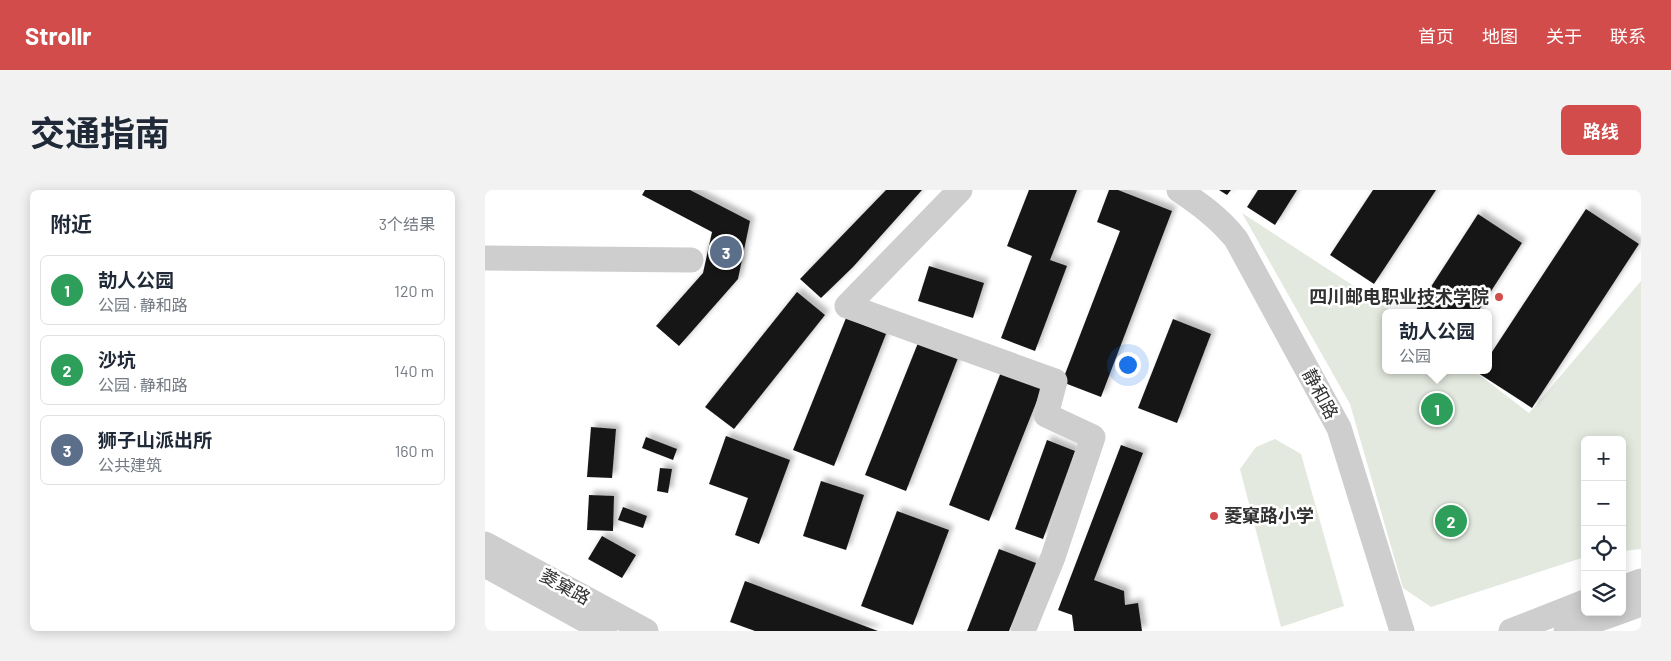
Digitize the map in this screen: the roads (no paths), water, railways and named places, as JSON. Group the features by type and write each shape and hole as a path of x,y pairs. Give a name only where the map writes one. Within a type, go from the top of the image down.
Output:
{"street":[{"path":"960,190 847,306 1055,381 1046,415 1093,437 1053,557 1023,631"},
{"name":"静和路","path":"1179,190 1223,222 1236,239 1339,428 1401,631"},
{"path":"485,258 691,260"},
{"name":"菱窠路","path":"485,544 645,631"},
{"name":"菱窠路","path":"485,565 605,631"},
{"path":"1567,631 1631,606 1641,581"},
{"path":"1511,631 1581,604"}],"place":[{"name":"狮子山派出所","path":"726,252"},
{"name":"四川邮电职业技术学院","path":"1499,297"},
{"name":"劼人公园","path":"1437,409"},
{"name":"菱窠路小学","path":"1214,516"},
{"name":"沙坑","path":"1451,521"}]}
